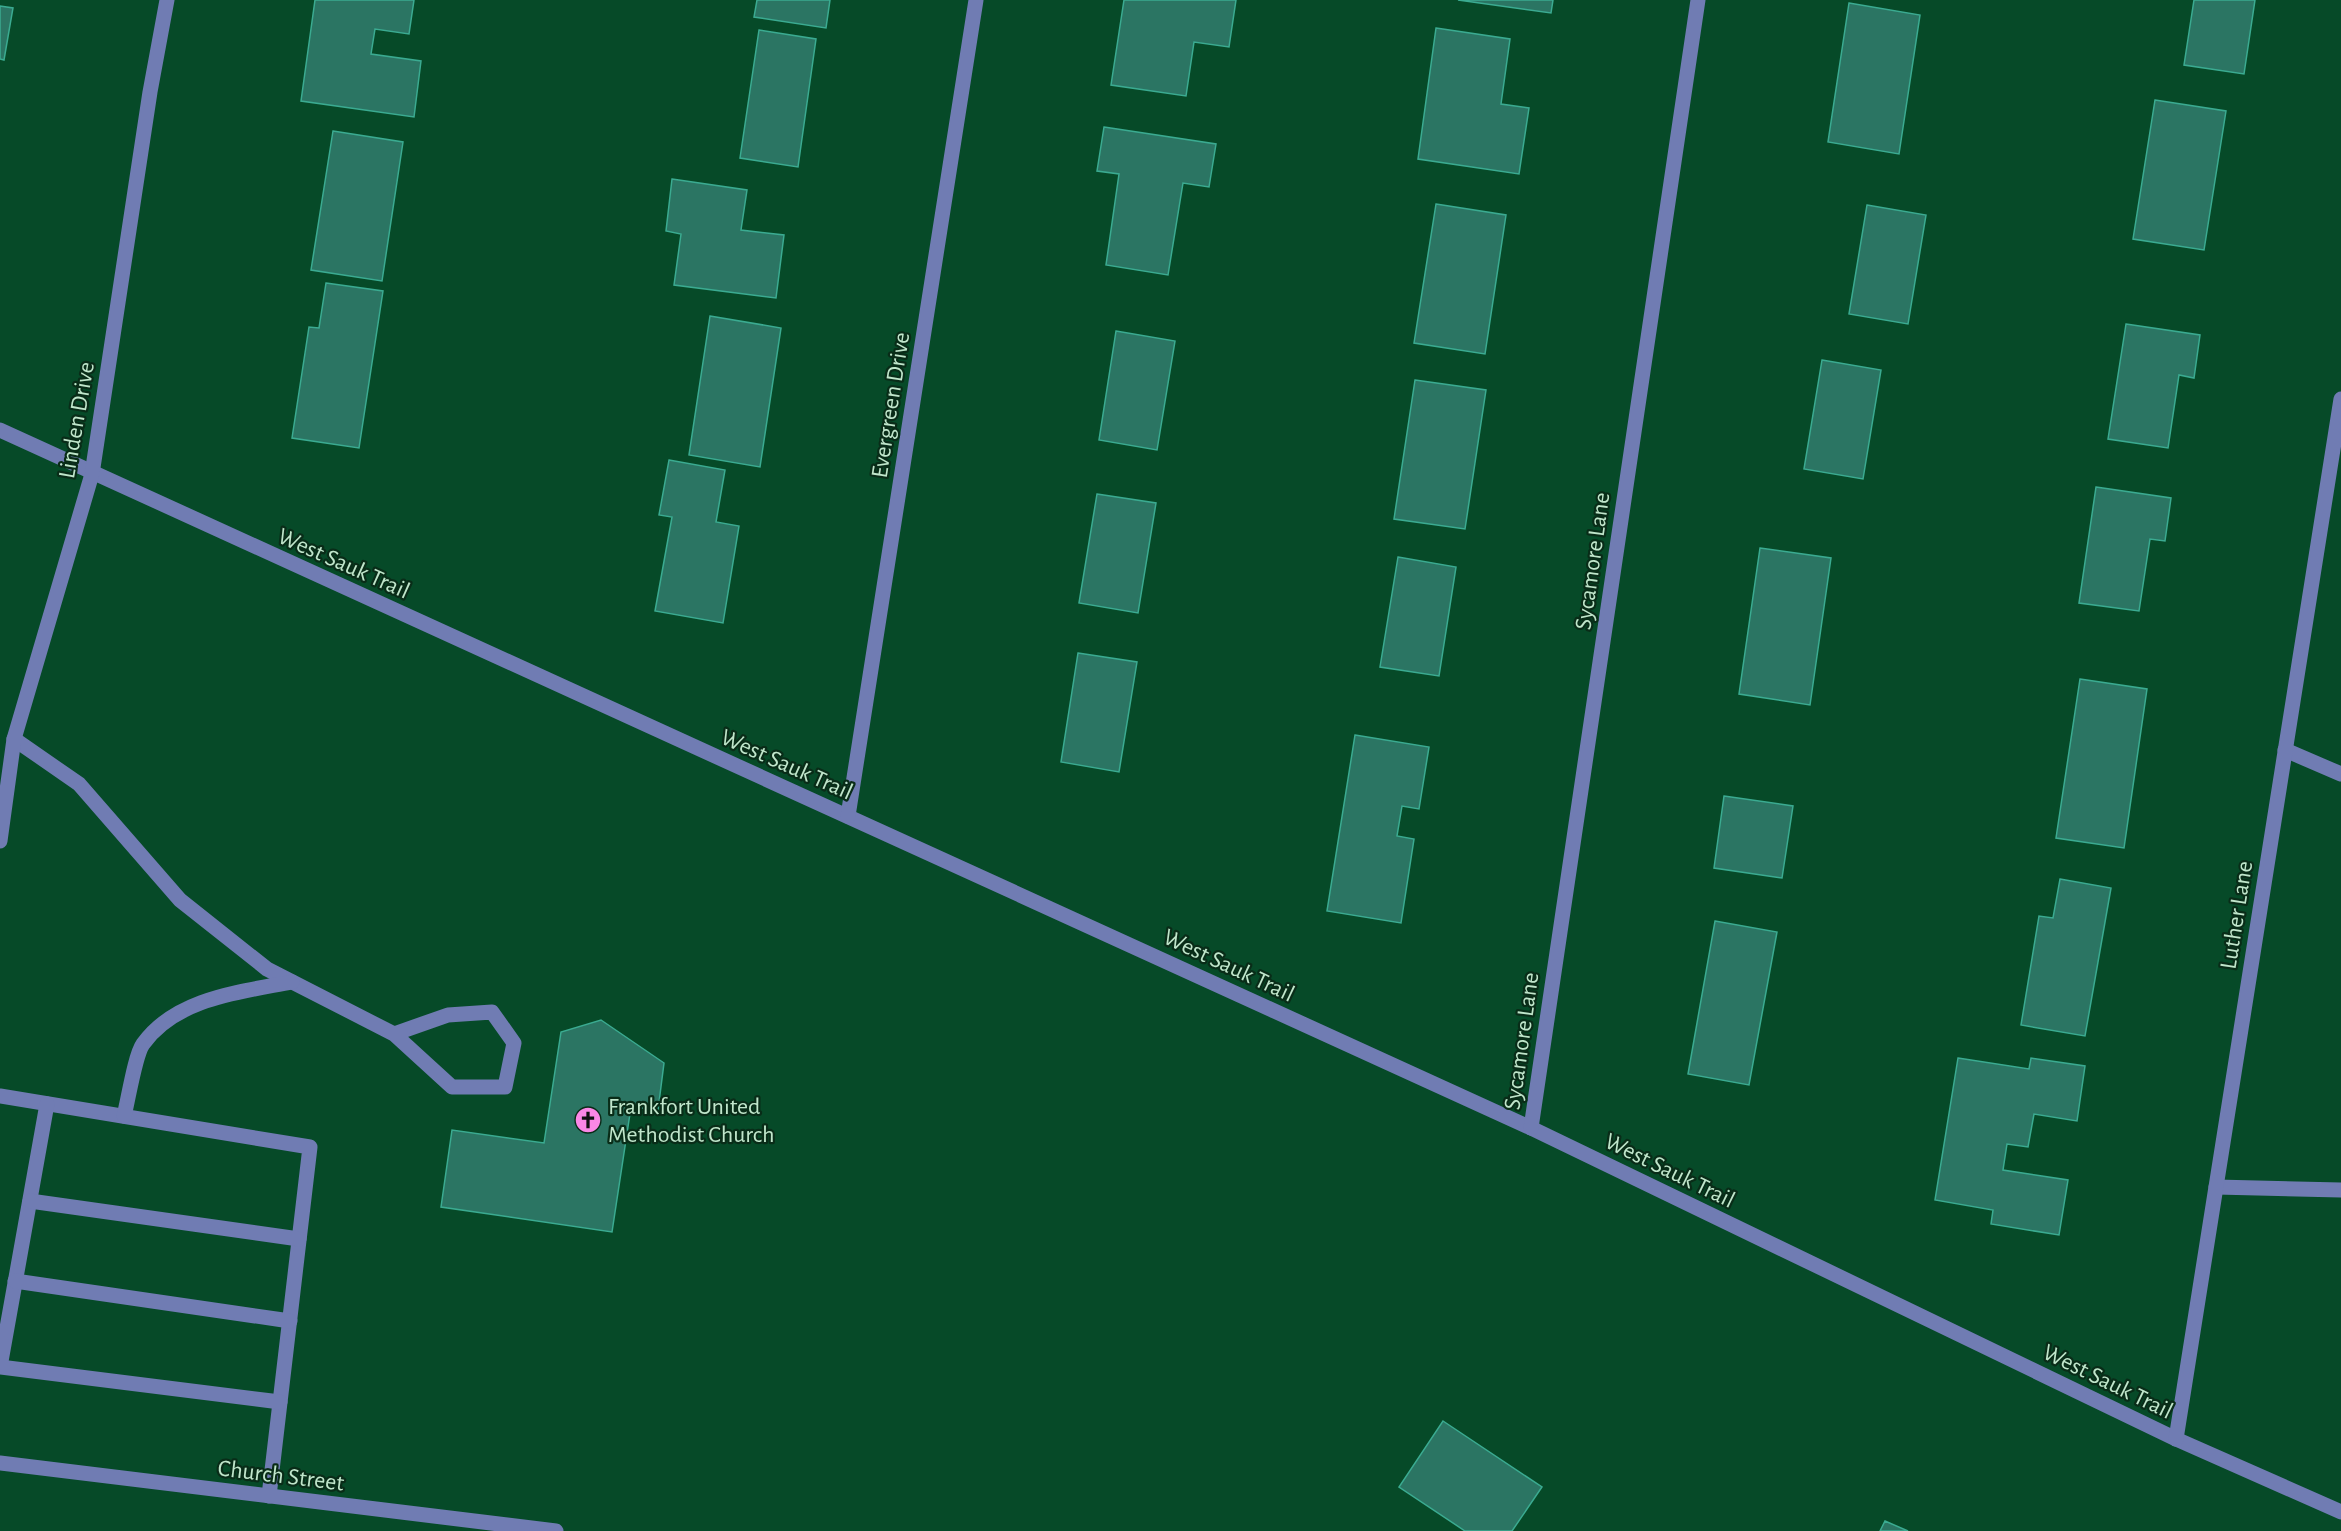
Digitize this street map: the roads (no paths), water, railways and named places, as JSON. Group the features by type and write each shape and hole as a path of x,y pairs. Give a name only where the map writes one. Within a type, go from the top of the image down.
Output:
{"street":[{"name":"Linden Drive","path":"0,841 14,739 92,474 150,92 167,0"},
{"name":"Evergreen Drive","path":"848,816 976,0"},
{"name":"Sycamore Lane","path":"1531,1128 1698,0"},
{"name":"Luther Lane","path":"2176,1439 2341,399"},
{"name":"West Sauk Trail","path":"0,430 92,474 1531,1128 2176,1439 2341,1512"},
{"path":"14,739 80,784 180,900 267,969 394,1034 452,1087 505,1086 514,1043 492,1012 447,1015 394,1034"},
{"path":"2285,750 2341,774"},
{"path":"124,1116 141,1046 171,1017 217,996 292,982"},
{"path":"0,1096 310,1147 269,1496"},
{"path":"47,1104 0,1367 280,1402"},
{"path":"2216,1187 2341,1190"},
{"path":"30,1201 299,1239"},
{"path":"15,1281 290,1322"},
{"name":"Church Street","path":"0,1463 556,1531"}],"place":[{"name":"Frankfort United Methodist Church","path":"588,1120"}]}
